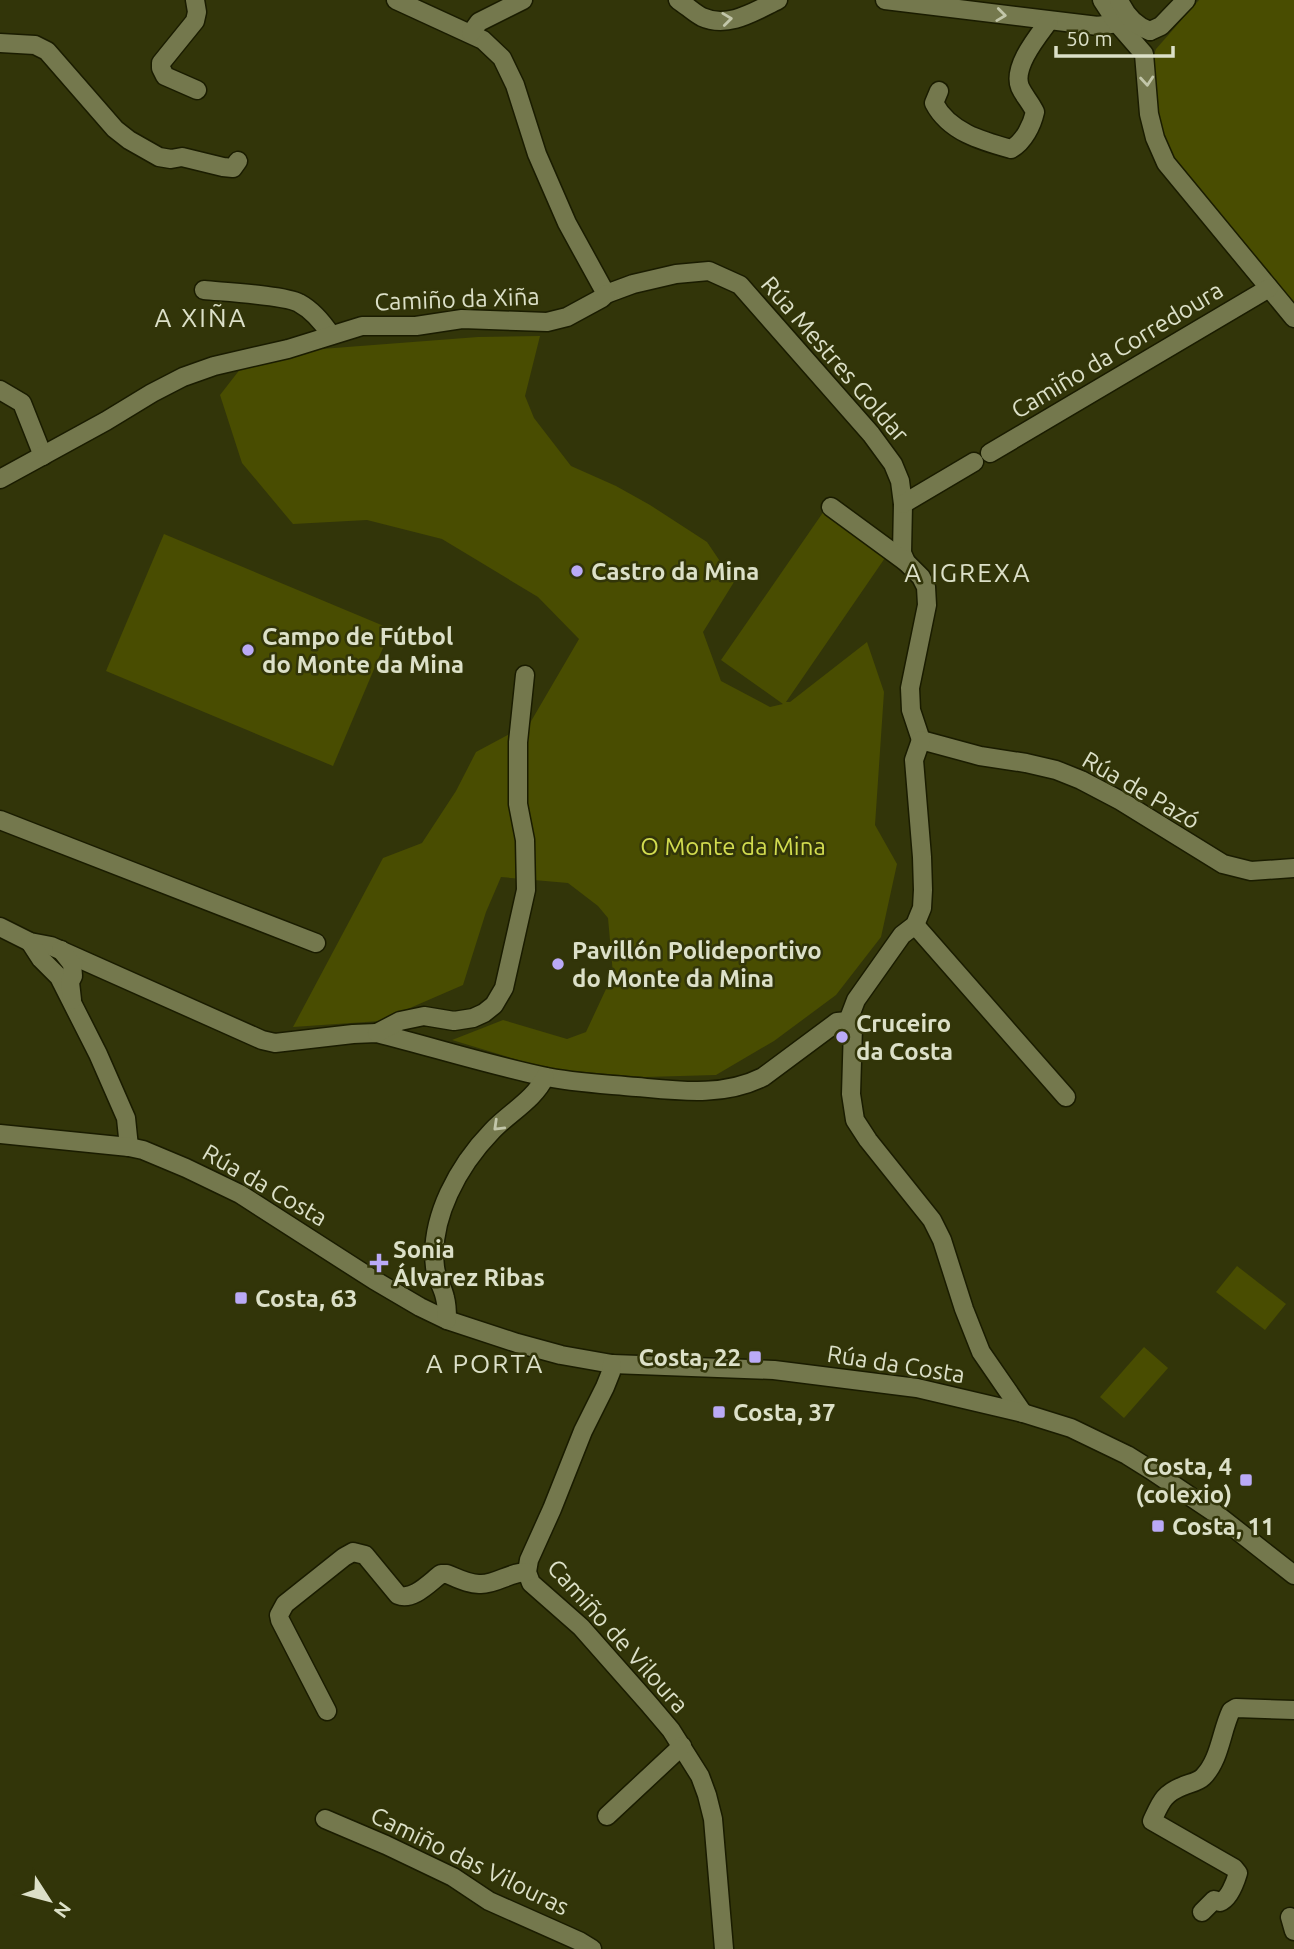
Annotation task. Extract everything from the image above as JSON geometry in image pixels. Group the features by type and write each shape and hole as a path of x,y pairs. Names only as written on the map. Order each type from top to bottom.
{"street":[{"path":"195,0 195,21 161,63 161,68 165,76 197,90"},
{"path":"396,0 484,40 508,68 537,153 566,223 607,294"},
{"path":"471,33 479,22 523,0"},
{"path":"678,0 701,17 726,22 778,0"},
{"path":"885,0 1098,26 1121,12"},
{"path":"1102,0 1150,32 1161,26 1186,0"},
{"path":"1121,12 1144,54"},
{"path":"939,91 933,103 951,124 968,135 994,144 1011,149 1018,145 1033,122 1035,111 1020,86 1018,77 1029,48 1049,21"},
{"name":"Camiño da Corredoura","path":"1150,32 1144,42 1149,114 1161,154 1294,318"},
{"path":"0,43 35,45 47,51 115,129 159,157 181,157 233,168 237,161"},
{"name":"Rúa Mestres Goldar","path":"607,294 633,284 676,274 709,271 740,285 893,464 900,481 903,504 902,553 906,562"},
{"name":"Camiño da Corredoura","path":"903,504 1269,288"},
{"path":"204,290 272,297 299,303 323,323 331,335"},
{"name":"Camiño da Xiña","path":"0,479 183,377 214,366 288,349 362,326 416,326 462,319 547,322 566,317 607,294"},
{"path":"0,390 22,403 43,456"},
{"path":"831,507 906,562 921,577 926,587 927,605 910,688 911,710 921,740 914,760 922,908 915,925 902,935 856,1000 848,1021"},
{"path":"377,1033 400,1021 424,1016 454,1021 472,1018 494,1005 504,988 526,890 525,840 518,804 518,742 524,675"},
{"name":"Rúa de Pazó","path":"921,740 980,756 1056,770 1121,801 1223,864 1251,871 1294,868"},
{"path":"0,820 316,943"},
{"path":"915,925 1066,1097"},
{"path":"0,927 30,942 61,950 262,1040 275,1043 377,1033 545,1077 693,1092 734,1088 763,1077 837,1022 848,1021"},
{"path":"30,942 41,959 66,976 70,982 72,1000 126,1118 129,1147"},
{"path":"61,950 72,964 66,976"},
{"path":"66,976 82,969 101,968"},
{"path":"848,1021 853,1027 851,1094 855,1120 932,1220 942,1240 981,1352 1023,1413"},
{"path":"447,1320 445,1296 435,1270 434,1246 437,1228 451,1191 462,1167 476,1148 540,1086 545,1077"},
{"name":"Rúa da Costa","path":"0,1133 143,1150 240,1194 420,1307 447,1320 517,1343 561,1355 612,1364 784,1371 917,1388 1023,1413 1071,1428 1128,1455 1215,1513 1294,1575"},
{"name":"Camiño de Viloura","path":"612,1364 605,1387 583,1431 529,1560 527,1572 531,1583 581,1627 649,1704 682,1746 700,1776 713,1819 724,1949"},
{"path":"327,1711 279,1615 285,1604 344,1557 353,1552 365,1555 398,1595 403,1597 410,1596 441,1574 480,1584 518,1572 527,1572"},
{"path":"1202,1912 1214,1900 1225,1900 1238,1873 1203,1848 1152,1821 1163,1798 1170,1791 1198,1780 1208,1771 1231,1711 1236,1708 1294,1710"},
{"path":"607,1816 682,1746"},
{"name":"Camiño das Vilouras","path":"325,1819 453,1877 489,1901 592,1949"}],"green space":[{"path":"1199,0 1294,0 1294,311 1172,162 1162,139 1151,63 1156,49"},
{"name":"O Monte da Mina","path":"540,336 525,396 534,418 571,466 650,505 707,542 734,582 703,632 721,681 770,707 783,704 721,660 824,511 887,555 786,702 790,702 867,642 884,692 875,825 897,864 881,937 836,995 774,1041 716,1075 645,1077 548,1069 452,1040 503,1020 567,1039 586,1032 613,974 608,918 598,906 568,883 501,877 486,912 463,985 380,1021 293,1027 383,858 422,843 456,791 476,752 530,723 579,639 538,597 442,539 367,520 293,524 242,463 220,395 241,368 321,349 478,337"},
{"name":"Campo de Fútbol do Monte da Mina","path":"164,534 391,629 333,766 106,671"},
{"path":"1237,1266 1286,1304 1265,1330 1216,1292"},
{"path":"1144,1347 1168,1368 1124,1418 1100,1397"}],"place":[{"name":"Castro da Mina","path":"577,571"},
{"name":"Campo de Fútbol do Monte da Mina","path":"248,650"},
{"name":"Pavillón Polideportivo do Monte da Mina","path":"558,964"},
{"name":"Cruceiro da Costa","path":"842,1037"},
{"name":"Sonia Álvarez Ribas","path":"379,1263"},
{"name":"Costa, 63","path":"241,1298"},
{"name":"Costa, 22","path":"755,1357"},
{"name":"Costa, 37","path":"719,1412"},
{"name":"Costa, 4 (colexio)","path":"1246,1480"},
{"name":"Costa, 11","path":"1158,1526"}],"district":[{"name":"A XIÑA","path":"201,317"},
{"name":"A IGREXA","path":"968,572"},
{"name":"A PORTA","path":"485,1363"}]}
